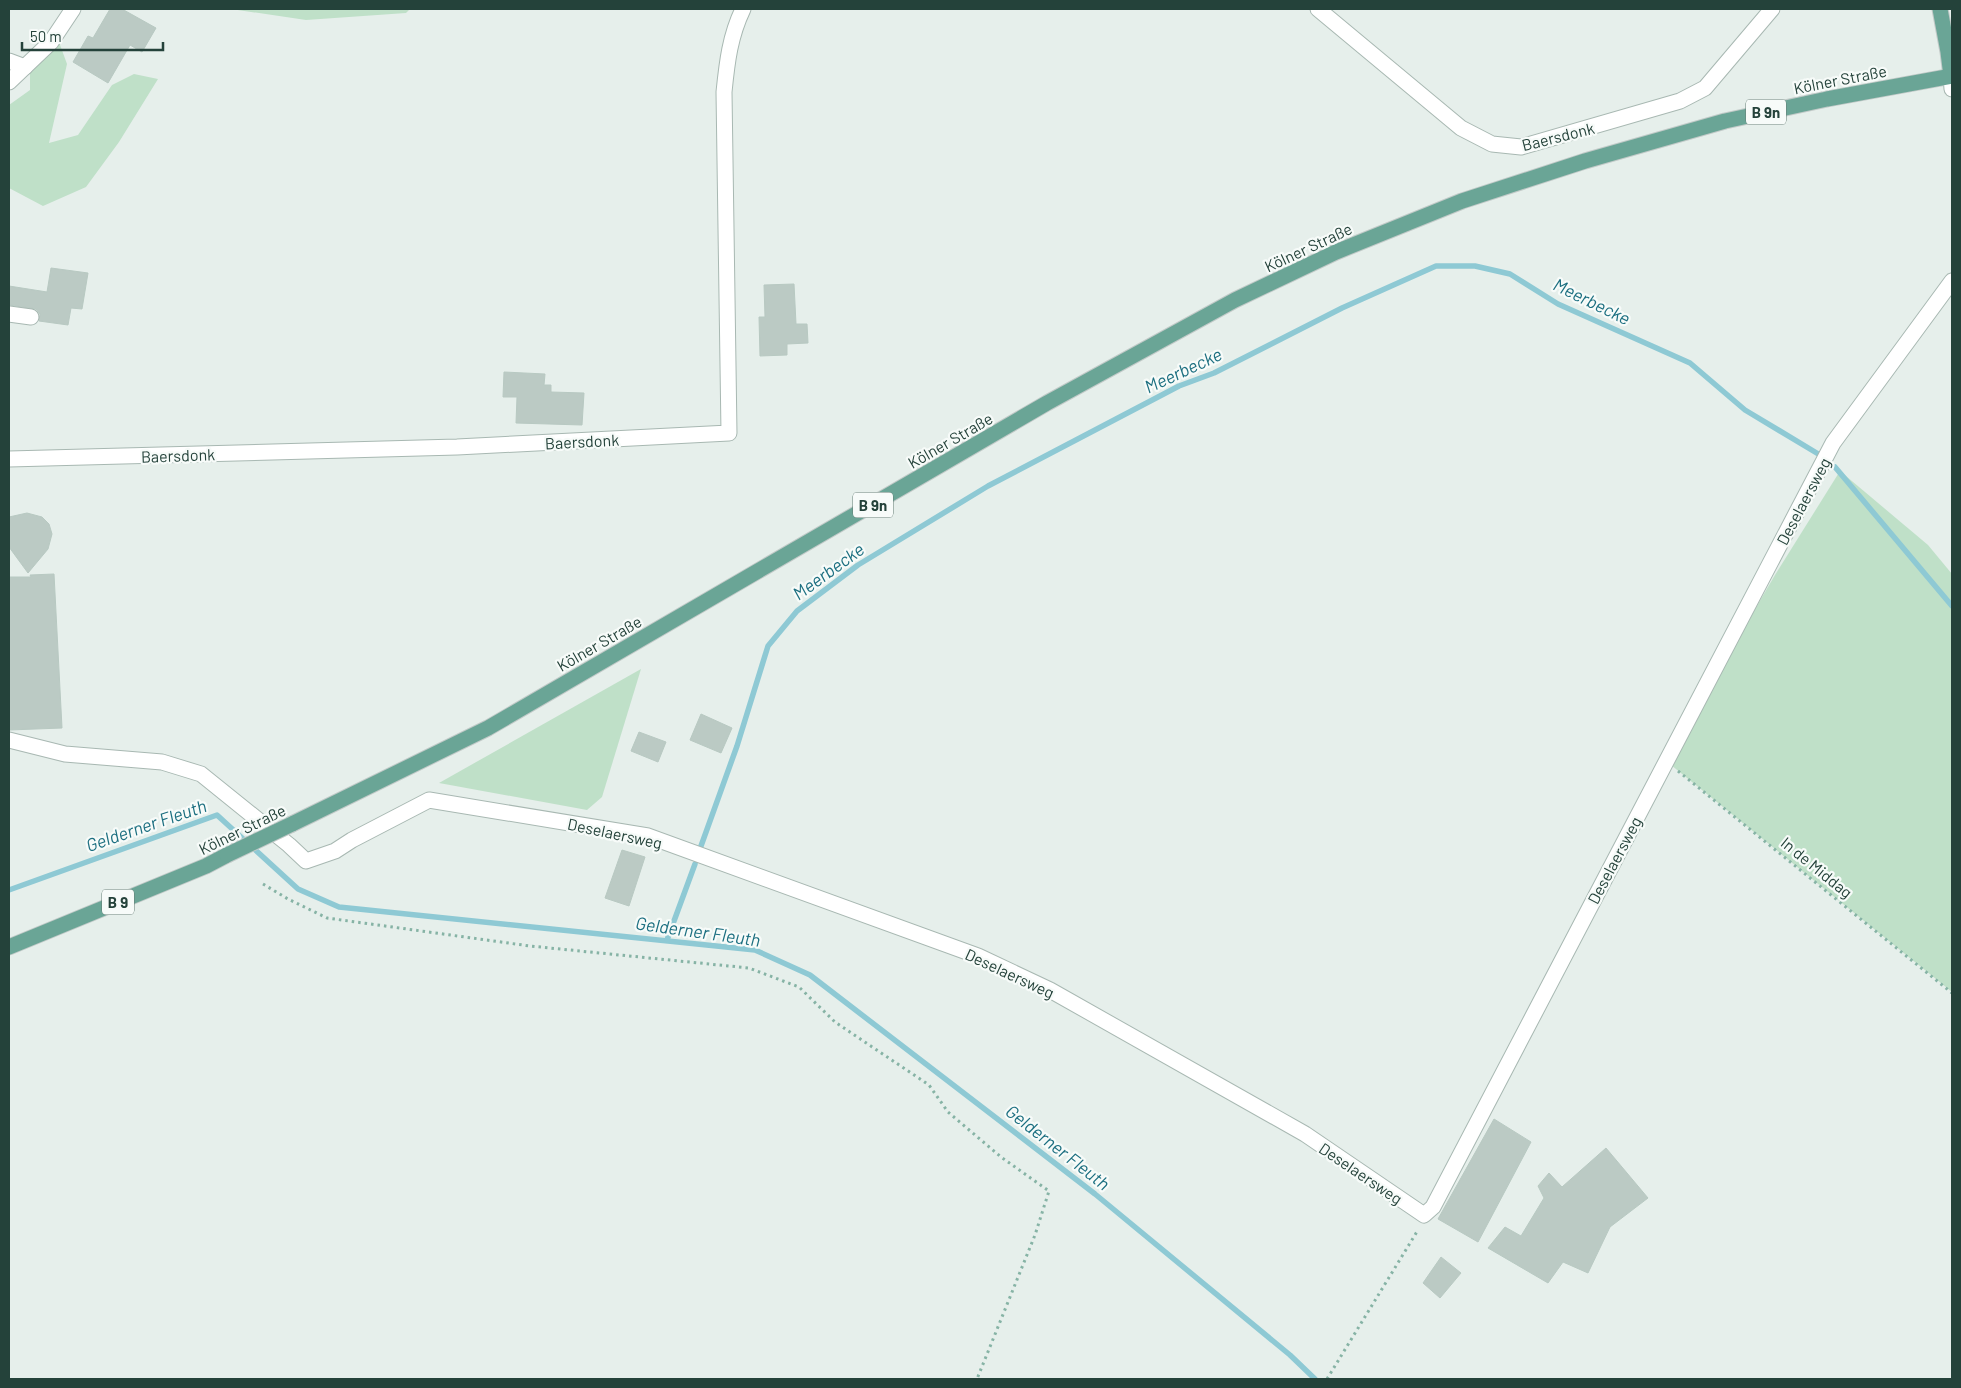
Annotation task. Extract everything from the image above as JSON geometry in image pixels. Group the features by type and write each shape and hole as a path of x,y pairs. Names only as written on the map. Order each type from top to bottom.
{"main road":[{"path":"1940,9 1952,81"},
{"name":"Kölner Straße","path":"9,947 206,866 488,728 1047,403 1234,300 1336,252 1470,198 1604,155 1725,121 1827,99 1952,81"}],"street":[{"path":"9,82 51,42 73,9"},
{"name":"Baersdonk","path":"9,459 457,447 729,433 724,92 727,57 734,27 743,9"},
{"name":"Baersdonk","path":"1318,9 1461,128 1492,144 1521,147 1680,101 1705,88 1772,9"},
{"path":"9,61 25,67"},
{"name":"Deselaersweg","path":"9,740 65,754 162,762 201,774 306,861 336,851 352,840 429,800 648,836 978,956 1050,990 1305,1134 1424,1216 1433,1207 1834,443 1952,282"},
{"path":"9,314 31,317"}],"path":[{"name":"In de Middag","path":"1666,761 1952,992"},
{"path":"263,884 288,899 327,918 530,946 749,968 799,987 835,1022 929,1085 948,1112 1001,1157 1049,1191 1035,1235 977,1379"},
{"path":"1327,1379 1418,1230 1424,1216"}],"green space":[{"path":"231,9 410,9 406,13 306,20"},
{"path":"59,42 67,64 49,143 78,135 112,85 134,74 158,79 119,142 86,187 43,206 9,188 9,105 30,90 30,70"},
{"path":"1840,471 1928,545 1952,574 1952,992 1666,761 1775,575"},
{"path":"641,669 602,797 587,810 439,783"}],"building":[{"path":"110,9 122,9 156,28 142,52 130,45 108,83 73,62 88,36 93,38"},
{"path":"51,268 88,273 82,309 71,308 68,325 39,321 40,314 36,309 9,305 9,286 47,292"},
{"path":"794,284 796,324 807,324 808,343 787,344 787,355 760,356 759,317 765,317 764,285"},
{"path":"504,372 545,374 544,385 551,385 551,392 584,393 582,425 516,423 517,397 503,397"},
{"path":"27,513 42,517 49,524 52,534 48,549 28,573 9,547 9,517"},
{"path":"54,574 62,728 9,730 9,577"},
{"path":"701,714 732,728 721,753 690,740"},
{"path":"639,732 666,742 658,762 631,751"},
{"path":"622,850 645,857 629,906 605,898"},
{"path":"1494,1119 1531,1142 1478,1242 1438,1219"},
{"path":"1606,1148 1648,1198 1610,1227 1588,1273 1563,1262 1548,1283 1488,1248 1505,1227 1521,1236 1544,1198 1538,1186 1549,1173 1562,1187"},
{"path":"1441,1257 1461,1273 1440,1298 1423,1283"}],"waterway":[{"name":"Meerbecke","path":"701,846 737,746 768,646 797,611 858,565 988,486 1179,386 1214,373 1342,308 1436,266 1475,266 1510,274 1558,304 1690,363 1745,410 1820,455"},
{"name":"Meerbecke","path":"1835,467 1952,606"},
{"name":"Gelderner Fleuth","path":"9,890 217,815 298,889 339,907 755,950 810,975 1095,1194 1290,1355 1315,1379"},
{"name":"Meerbecke","path":"667,940 695,864"}]}
